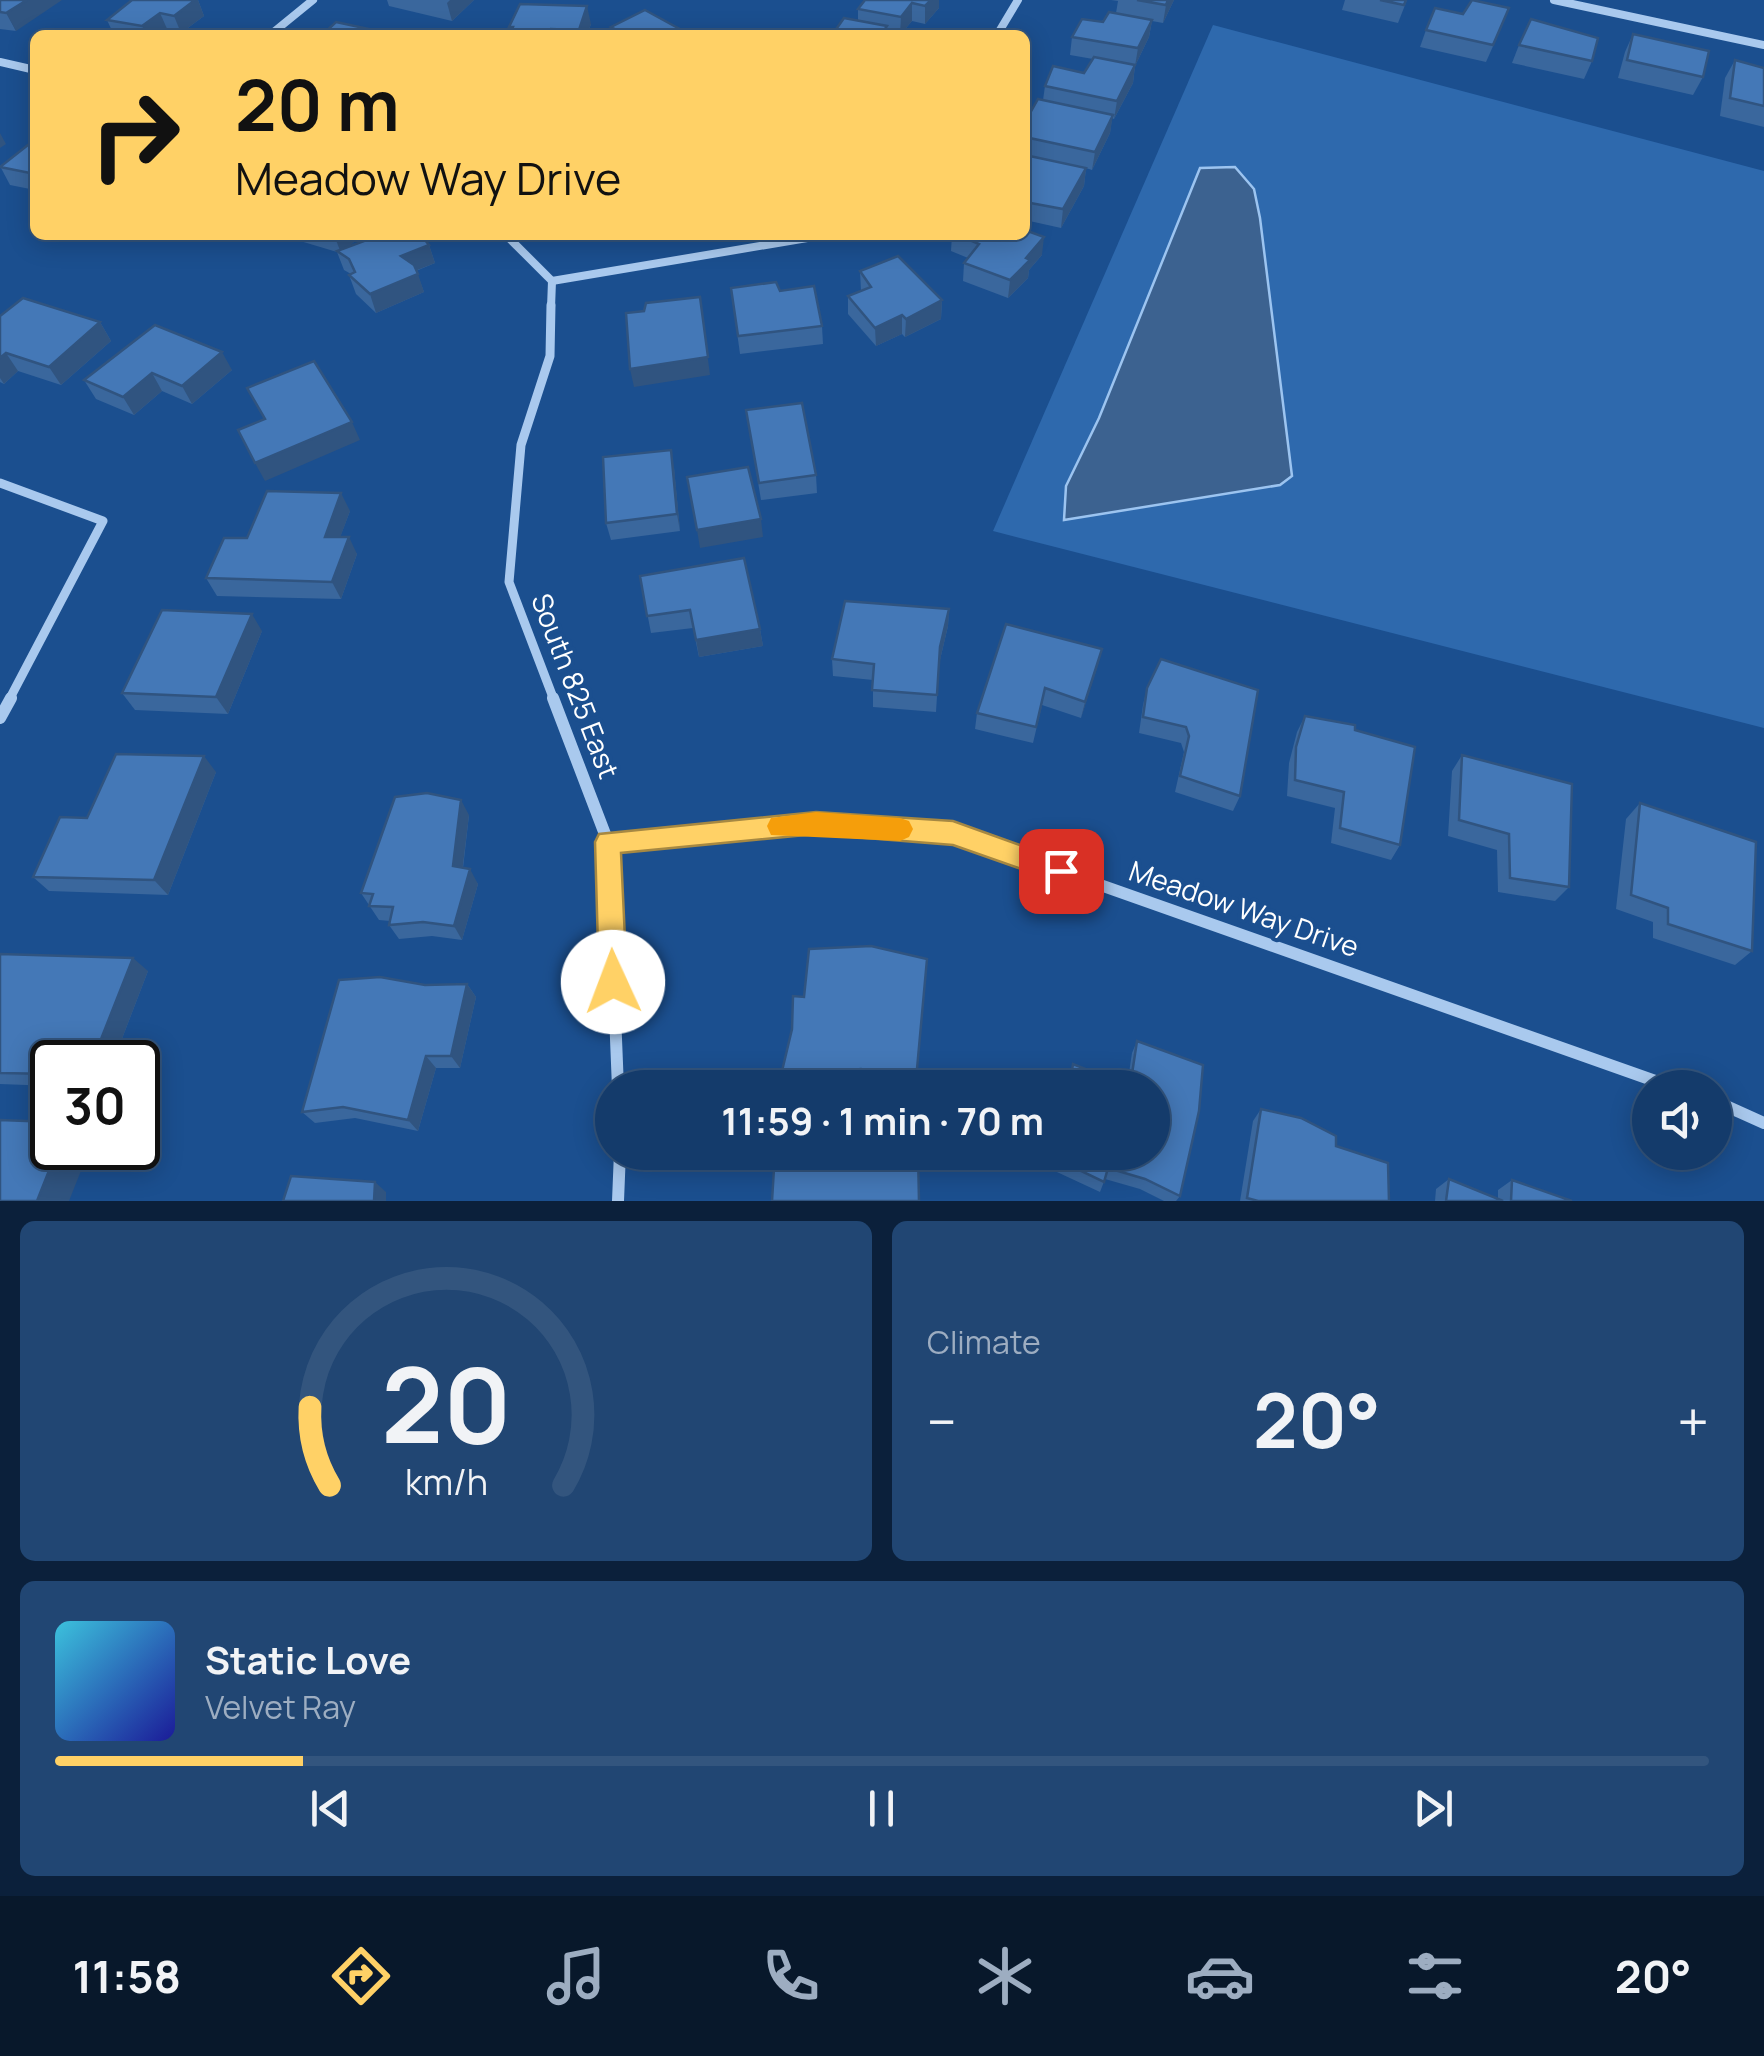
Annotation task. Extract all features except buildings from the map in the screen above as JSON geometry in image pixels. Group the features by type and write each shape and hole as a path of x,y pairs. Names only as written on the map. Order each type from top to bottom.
{"street":[{"path":"276,30 312,0"},
{"path":"1000,30 1018,0"},
{"path":"1554,0 1764,45"},
{"path":"0,62 30,69"},
{"path":"511,240 552,281 796,240"},
{"name":"South 825 East","path":"552,281 550,356 522,445 509,582 608,842 617,1070"},
{"path":"0,483 102,520 0,718"},
{"name":"Meadow Way Drive","path":"608,842 816,823 953,833 1632,1073"},
{"path":"1732,1110 1764,1124"},
{"path":"618,1201 619,1170"}],"shaded area":[{"path":"1213,25 1764,171 1764,728 993,531"},
{"path":"1235,167 1254,189 1260,218 1292,476 1280,485 1064,520 1066,486 1099,418 1200,168"}],"slow traffic":[{"path":"780,826 816,823 900,829"}],"route":[{"path":"613,982 608,842 816,823 953,833 1061,871"}]}
